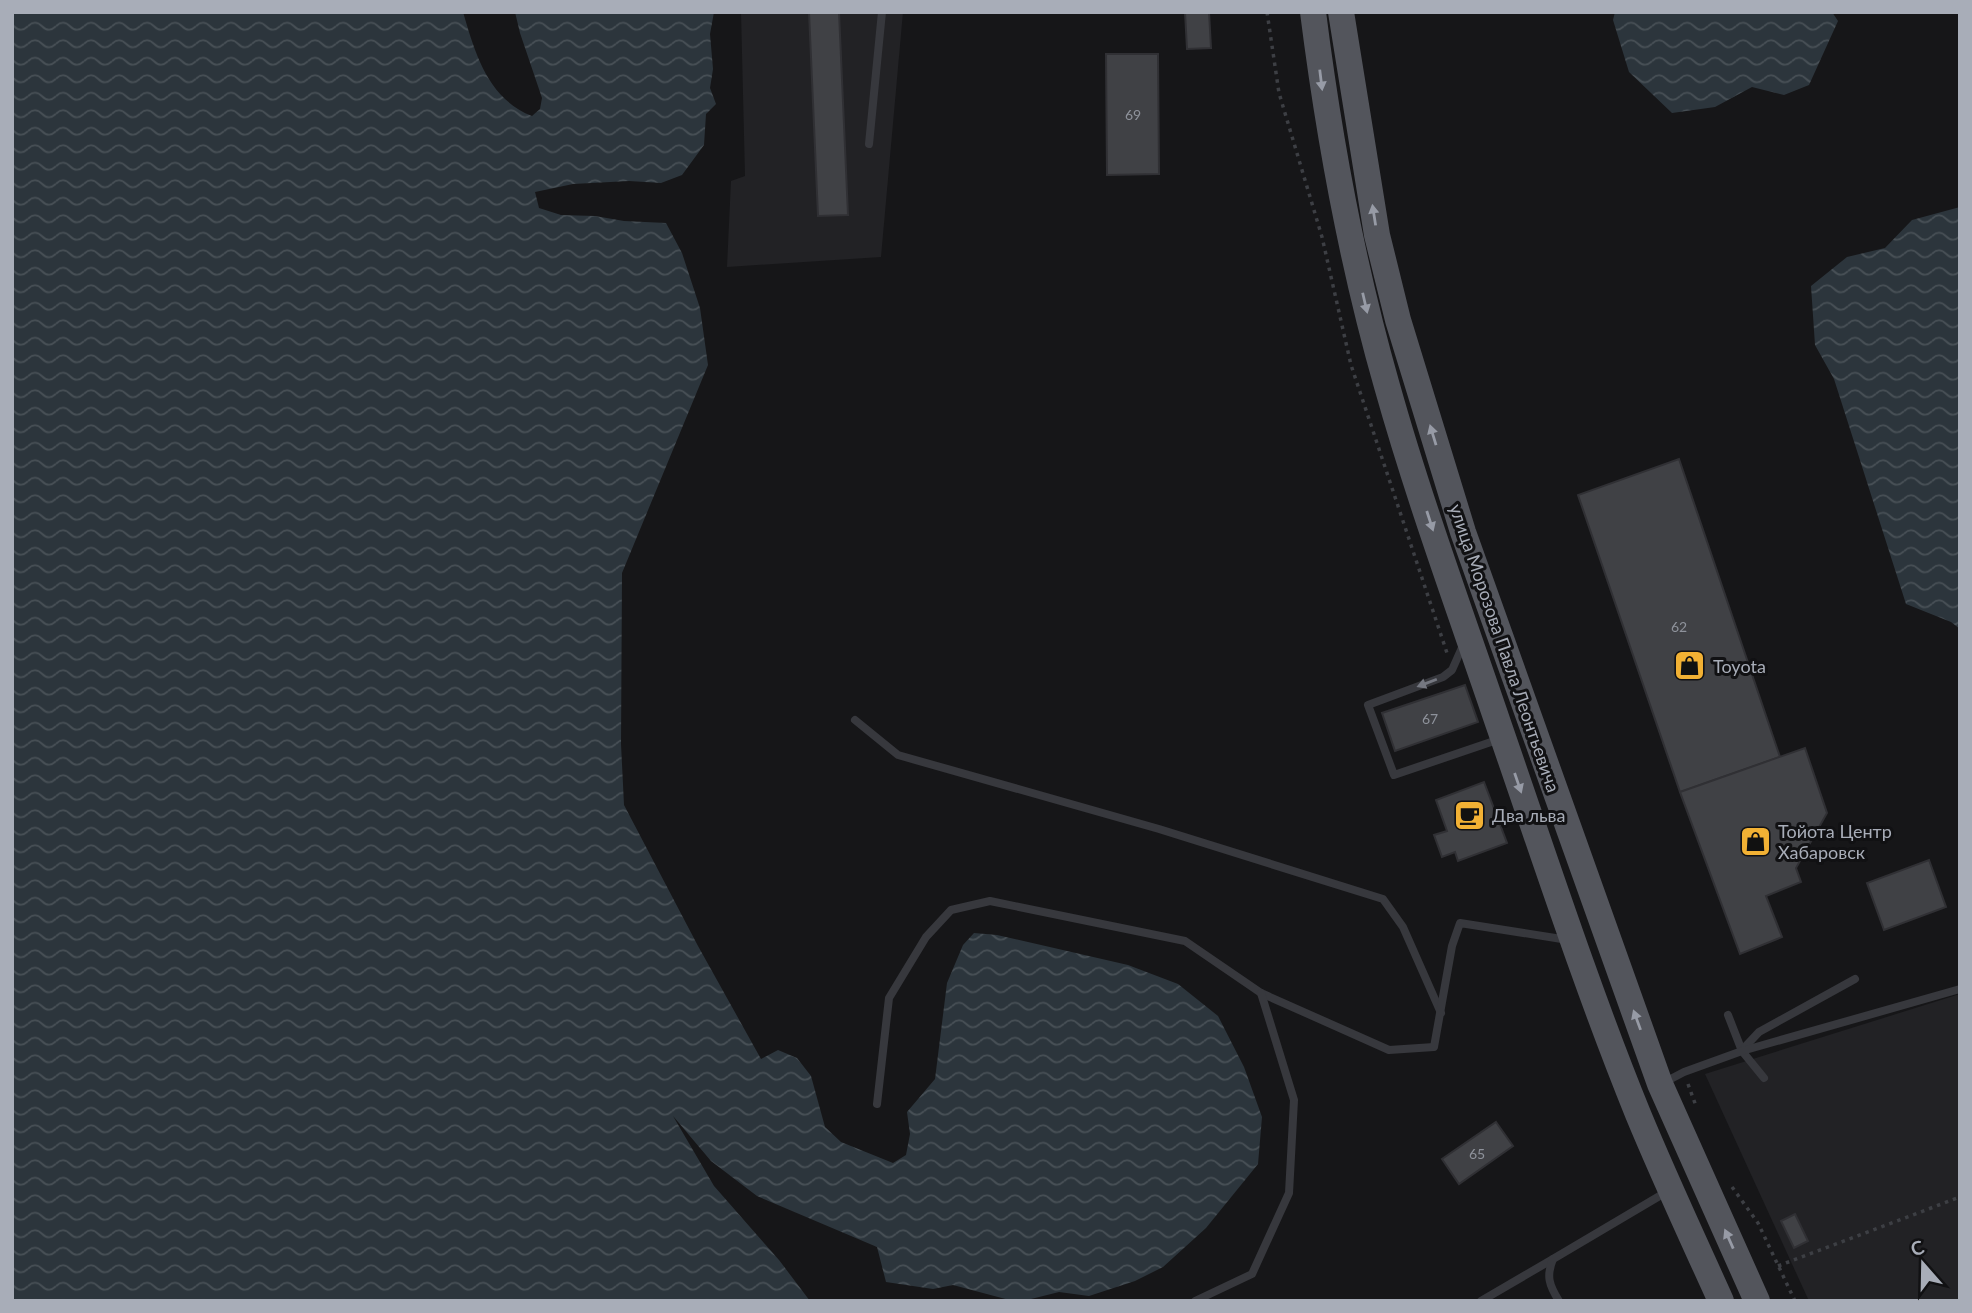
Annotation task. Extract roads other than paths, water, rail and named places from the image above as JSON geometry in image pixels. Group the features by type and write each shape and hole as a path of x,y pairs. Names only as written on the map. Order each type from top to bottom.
{"main road":[{"name":"улица Морозова Павла Леонтьевича","path":"1312,12 1333,154 1371,330 1404,444 1574,941 1638,1113 1721,1301"},
{"name":"улица Морозова Павла Леонтьевича","path":"1341,12 1377,236 1398,320 1463,532 1660,1084 1757,1301"}],"lane":[{"path":"869,144 882,12"},
{"path":"1468,634 1452,670 1443,677 1368,705 1394,775 1494,741 1508,751"},
{"path":"855,720 898,755 1159,829 1383,899 1403,927 1441,1013"},
{"path":"877,1104 889,998 926,937 951,910 990,901 1185,941 1261,993 1389,1050 1434,1048 1452,946 1460,923 1574,941"},
{"path":"1742,1051 1759,1032 1855,979"},
{"path":"1660,1084 1684,1072 1742,1051 1960,989"},
{"path":"1195,1301 1252,1275 1289,1193 1294,1100 1261,993"},
{"path":"1728,1015 1742,1051 1764,1078"},
{"path":"1482,1301 1671,1188"},
{"path":"1553,1259 1548,1273 1550,1286 1559,1301"}],"water":[{"path":"12,12 463,12 479,58 494,86 504,98 532,116 540,109 542,98 515,12 714,12 710,34 713,69 710,88 716,104 706,114 704,145 682,175 661,183 629,181 573,184 535,192 539,208 561,215 666,223 682,253 700,308 708,365 622,573 621,744 624,805 761,1059 778,1050 797,1058 811,1076 825,1127 841,1142 893,1163 906,1155 910,1134 907,1112 935,1079 947,983 963,945 974,933 997,935 1128,965 1178,984 1218,1016 1244,1067 1262,1117 1258,1164 1206,1228 1163,1267 1135,1281 1089,1296 1059,1292 1013,1301 953,1285 933,1289 886,1282 877,1247 757,1196 711,1161 673,1116 714,1186 779,1260 810,1301 12,1301"},
{"path":"1615,12 1832,12 1838,21 1809,85 1784,95 1752,87 1715,107 1672,113 1629,72 1613,20"},
{"path":"1960,207 1960,629 1951,622 1906,604 1834,379 1815,345 1811,286 1847,257 1885,248 1912,220"}],"place":[{"name":"Toyota","path":"1690,666"},
{"name":"Два льва","path":"1469,815"},
{"name":"Тойота Центр Хабаровск","path":"1755,841"}]}
